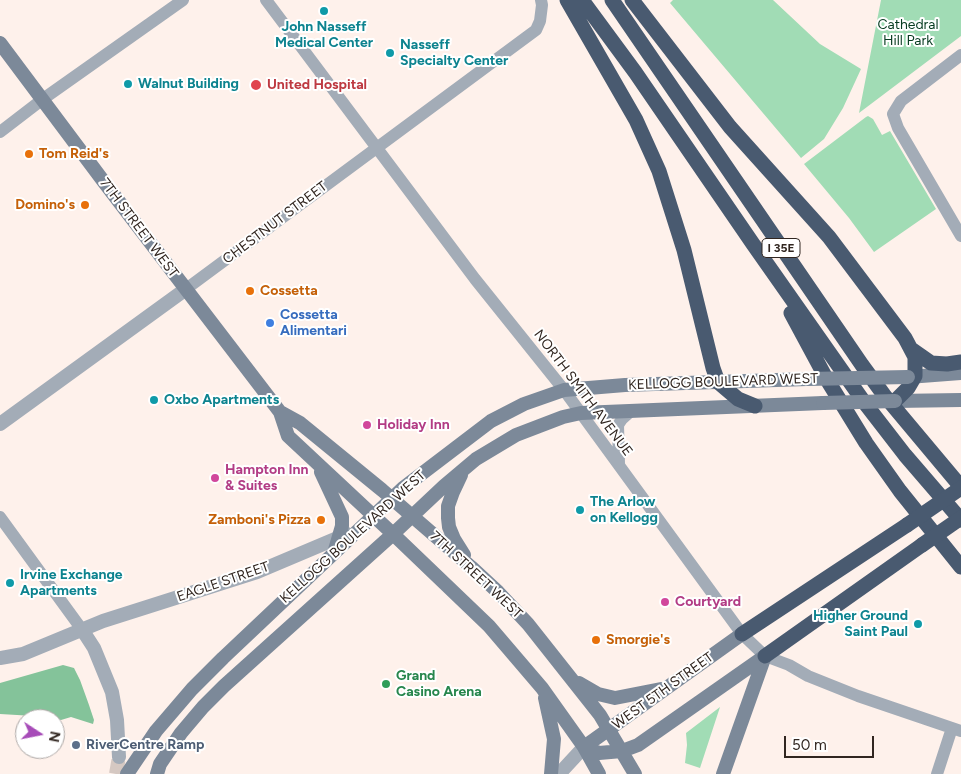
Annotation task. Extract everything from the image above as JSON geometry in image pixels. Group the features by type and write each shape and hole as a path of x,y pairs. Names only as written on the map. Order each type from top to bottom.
{"highway":[{"path":"567,0 636,120 659,172 684,250 712,368 718,382 738,399 755,406"},
{"name":"I 35E","path":"582,0 636,72 752,244 864,402 905,456 961,519"},
{"name":"I 35E","path":"612,0 862,365 884,395 961,488"},
{"path":"632,0 730,127 829,237 905,338 915,357 911,379 895,401"},
{"path":"752,244 848,414 900,491 961,567"},
{"path":"911,349 931,363 947,364 961,362"},
{"path":"742,634 961,488"},
{"path":"765,656 961,519"}],"main road":[{"name":"7TH STREET WEST","path":"0,43 280,412 288,436 489,626 542,688 584,747 599,774"},
{"name":"KELLOGG BOULEVARD WEST","path":"127,774 156,731 192,689 391,498 491,421 524,404 564,390 602,386 807,379 911,379 961,373"},
{"name":"KELLOGG BOULEVARD WEST","path":"157,774 160,764 181,733 203,707 422,506 476,459 516,435 564,416 581,413 822,403 961,400"},
{"name":"7TH STREET WEST","path":"280,412 300,424 391,498 471,567 528,624 600,715 634,774"},
{"path":"318,465 342,517 340,537 334,552"},
{"path":"464,470 448,506 448,518 449,527 454,539 471,567"},
{"name":"WEST 5TH STREET","path":"584,747 742,634"},
{"path":"723,774 765,656"},
{"name":"WEST 5TH STREET","path":"622,752 638,745 765,656"},
{"path":"571,678 598,694 615,698 664,689"},
{"path":"542,688 554,739 550,774"},
{"path":"584,747 599,753 622,752"}],"street":[{"path":"0,132 43,99 183,0"},
{"name":"NORTH SMITH AVENUE","path":"266,0 378,146 475,279 564,390 742,634 765,656"},
{"name":"CHESTNUT STREET","path":"0,424 536,30 542,14 540,0"},
{"path":"961,55 901,101 893,114 898,128 961,236"},
{"path":"619,464 618,425 632,410"},
{"path":"0,517 94,648 112,692 117,720 119,757"},
{"name":"EAGLE STREET","path":"0,658 23,654 103,622 257,572 361,527"},
{"path":"765,656 849,692 956,730 937,774"},
{"path":"559,774 584,747"}],"green space":[{"path":"673,0 773,0 820,44 861,69 843,108 824,139 801,158 670,3"},
{"name":"Cathedral Hill Park","path":"881,0 961,0 961,36 859,113"},
{"path":"868,116 873,119 882,135 890,131 936,209 874,252 849,218 804,164"},
{"path":"63,665 74,668 89,705 94,720 93,724 71,717 65,719 65,709 15,709 15,715 0,714 0,683"},
{"path":"720,707 700,768 685,763 686,733"}],"tunnel":[{"path":"116,774 119,757"}],"place":[{"name":"John Nasseff Medical Center","path":"324,11"},
{"name":"Nasseff Specialty Center","path":"390,53"},
{"name":"Walnut Building","path":"128,84"},
{"name":"United Hospital","path":"256,85"},
{"name":"Tom Reid's","path":"29,154"},
{"name":"Domino's","path":"85,205"},
{"name":"Cossetta","path":"250,291"},
{"name":"Cossetta Alimentari","path":"270,323"},
{"name":"Oxbo Apartments","path":"154,400"},
{"name":"Holiday Inn","path":"367,425"},
{"name":"Hampton Inn & Suites","path":"215,478"},
{"name":"The Arlow on Kellogg","path":"580,510"},
{"name":"Zamboni's Pizza","path":"321,520"},
{"name":"Irvine Exchange Apartments","path":"10,583"},
{"name":"Courtyard","path":"665,602"},
{"name":"Higher Ground Saint Paul","path":"918,624"},
{"name":"Smorgie's","path":"596,640"},
{"name":"Grand Casino Arena","path":"386,684"},
{"name":"RiverCentre Ramp","path":"76,745"}]}
